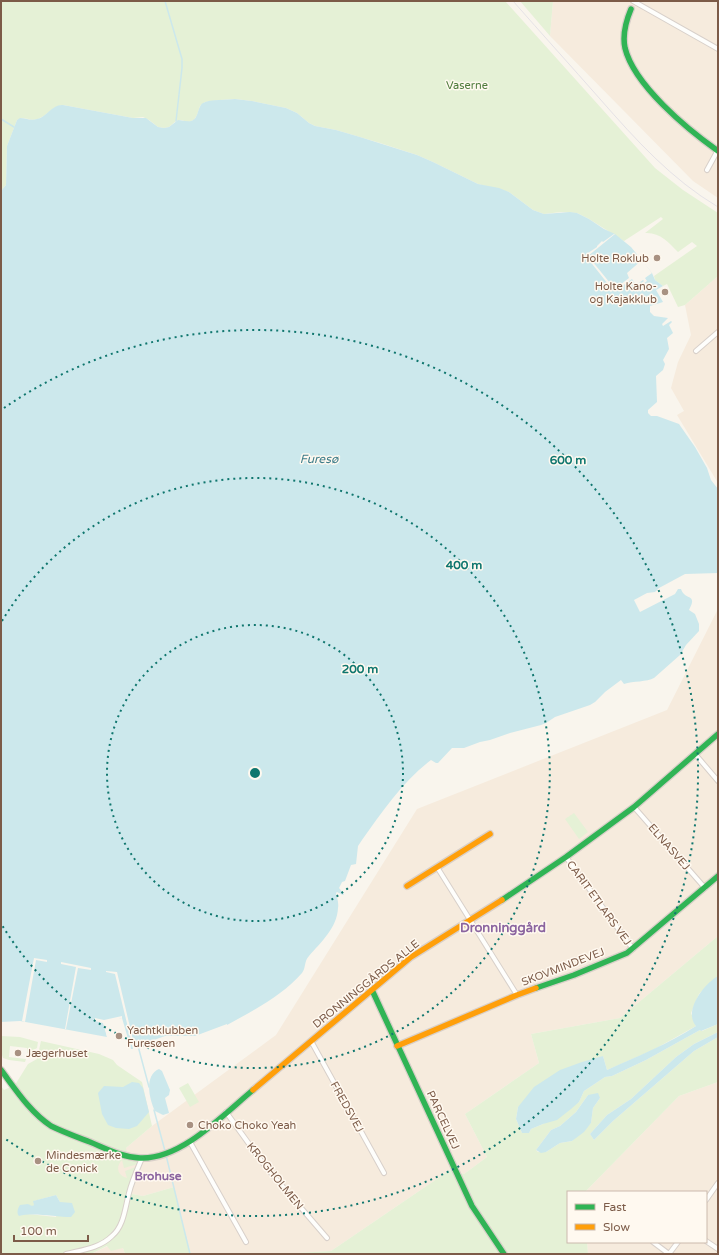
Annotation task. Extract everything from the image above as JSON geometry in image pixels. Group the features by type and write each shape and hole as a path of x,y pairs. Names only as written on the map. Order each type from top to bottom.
{"street":[{"path":"635,2 718,49"},
{"path":"631,9 626,20 624,31 624,42 627,54 635,70 653,93 684,126 718,150 707,170"},
{"path":"696,351 718,332"},
{"name":"DRONNINGGÅRDS ALLE","path":"1,1070 30,1108 49,1125 129,1157 152,1158 169,1153 190,1142 411,957 521,888 634,807 718,734"},
{"path":"695,754 718,781"},
{"name":"ELNASVEJ","path":"634,807 705,888"},
{"path":"407,886 490,834"},
{"name":"CARIT ETLARS VEJ","path":"566,856 633,949"},
{"path":"437,867 517,995"},
{"name":"SKOVMINDEVEJ","path":"397,1046 517,995 574,975 627,953 718,876"},
{"name":"PARCELVEJ","path":"372,990 472,1206 504,1254"},
{"name":"FREDSVEJ","path":"311,1041 384,1173"},
{"name":"KROGHOLMEN","path":"226,1112 265,1166 327,1238"},
{"path":"190,1142 246,1242"},
{"path":"66,1254 94,1247 113,1236 122,1220 129,1193 142,1158"},
{"path":"707,1199 718,1183"},
{"path":"707,1241 718,1249"},
{"path":"654,1243 669,1254 677,1243"}],"shaded area":[{"path":"553,1 718,1 718,198 693,181 550,36"},
{"path":"718,276 718,483 677,415 684,411 671,388 678,362 691,335 685,305"},
{"path":"718,609 718,936 620,1018 531,1034 539,1063 465,1114 487,1157 464,1174 450,1170 331,1251 282,1254 191,1254 174,1187 143,1196 127,1193 116,1168 126,1148 152,1126 276,1035 417,809 667,710"},
{"path":"718,1082 718,1254 588,1254 587,1243 707,1243 707,1191 586,1191 679,1096"},
{"path":"108,1246 123,1248 125,1254 91,1254"}],"green space":[{"name":"Vaserne","path":"1,1 505,1 655,168 683,190 718,213 718,276 685,305 678,307 667,284 663,286 655,280 654,276 697,246 692,242 678,252 667,241 659,236 645,233 663,219 661,217 624,241 577,213 561,212 544,214 533,210 509,192 478,184 417,155 336,130 315,126 297,113 286,108 252,101 235,99 205,102 200,106 194,120 188,122 181,120 176,121 169,127 164,128 158,127 143,117 133,118 63,105 55,107 35,120 25,118 17,120 7,146 6,185 1,191"},
{"path":"520,1 553,1 550,36"},
{"path":"574,813 588,832 579,839 565,819"},
{"path":"718,936 718,976 699,994 691,1013 696,1026 653,1050 607,1070 603,1056 518,1107 516,1119 522,1133 529,1133 531,1129 543,1124 579,1102 584,1091 605,1077 612,1076 646,1060 700,1030 702,1031 718,1024 718,1032 694,1044 676,1057 631,1099 607,1115 590,1134 594,1140 613,1121 694,1051 718,1037 718,1082 679,1096 586,1191 567,1191 567,1243 587,1243 588,1254 282,1254 331,1251 450,1170 464,1174 487,1157 465,1114 539,1063 531,1034 620,1018","holes":["588,1095 600,1098 593,1108 591,1123 572,1141 560,1143 546,1152 538,1152 536,1150 551,1130 560,1126 576,1112"]},
{"path":"1,1036 20,1037 38,1042 37,1048 27,1053 27,1048 10,1046 9,1057 26,1059 25,1062 3,1058 1,1052"},
{"path":"41,1041 99,1054 113,1060 117,1065 142,1082 152,1126 126,1148 128,1159 138,1159 138,1164 124,1168 122,1160 118,1171 121,1175 127,1178 125,1171 136,1167 127,1193 143,1196 174,1187 191,1254 125,1254 123,1248 111,1251 107,1246 91,1254 1,1254 1,1086 4,1090 15,1085 28,1064 37,1059","holes":["56,1195 60,1202 56,1217 28,1214 34,1205 34,1201"]},
{"path":"188,1083 199,1102 190,1107 179,1088"}],"water":[{"name":"Furesø","path":"235,99 286,108 297,113 315,126 336,130 417,155 478,184 499,188 509,192 533,210 544,214 570,212 577,213 615,234 631,247 652,273 655,280 663,286 656,290 663,302 650,306 650,312 654,316 668,318 662,324 663,326 671,321 672,322 669,325 673,333 667,338 669,349 663,360 665,364 663,370 656,376 657,402 648,410 648,413 651,416 657,416 679,424 695,447 707,468 711,480 718,489 718,573 685,574 659,588 655,592 647,593 634,600 640,612 675,594 678,589 681,589 685,595 691,599 692,601 689,610 695,614 699,624 699,631 686,645 680,655 654,678 624,684 621,680 590,705 555,717 546,723 464,748 452,748 438,763 431,760 411,777 385,808 358,846 356,864 351,865 345,881 342,882 339,888 344,894 336,893 338,902 337,915 332,928 307,958 302,973 286,989 277,996 227,1025 195,1036 165,1036 137,1046 135,1039 131,1040 133,1049 131,1049 122,1018 104,1023 107,1037 20,1021 1,1022 1,191 6,185 7,146 17,120 20,118 35,120 44,116 56,106 63,105 133,118 146,118 158,127 164,128 169,127 178,120 194,120 203,103 214,100"},
{"path":"718,976 718,1024 701,1031 700,1030 646,1060 612,1076 605,1077 584,1091 579,1102 557,1120 531,1129 529,1133 522,1133 516,1119 518,1107 534,1087 560,1070 603,1056 607,1070 653,1050 696,1026 692,1013 697,998 701,991"},
{"path":"718,1032 718,1037 694,1051 613,1121 594,1140 590,1134 607,1115 631,1099 676,1057 694,1044"},
{"path":"159,1069 162,1071 170,1090 169,1095 165,1098 169,1113 163,1115 155,1111 149,1088 151,1076"},
{"path":"132,1082 139,1083 143,1088 149,1112 137,1126 129,1129 116,1128 108,1125 102,1114 98,1093 104,1086 123,1087"},
{"path":"598,1093 600,1098 593,1108 591,1123 584,1132 572,1141 560,1143 546,1152 541,1153 536,1150 551,1130 560,1126 576,1112 588,1095"},
{"path":"56,1195 60,1202 72,1203 75,1212 71,1217 18,1215 20,1205 28,1204 32,1206 34,1205 33,1201"}],"pier":[{"path":"614,234 588,256 610,283 608,284 585,255 597,247 602,241 603,242"},
{"path":"642,260 652,273 645,278 647,281 639,287 638,286 644,281 643,280 636,285 632,279 618,289 617,287 629,278 627,273"},
{"path":"34,958 47,960 47,962 36,960 25,1022 22,1021"},
{"path":"61,962 91,968 91,970 78,968 66,1029 76,967 61,964"},
{"path":"106,971 117,972 133,1040 131,1040 115,974"},
{"path":"122,1016 122,1018 119,1019 120,1021 106,1024 109,1037 107,1037 103,1023 95,1021 95,1018 104,1020"}],"waterway":[{"path":"165,1 182,59 176,121"},
{"path":"1,119 14,127"},
{"path":"138,1046 149,1087"},
{"path":"154,1110 165,1151"},
{"path":"166,1155 190,1254"}],"tram line":[{"path":"513,1 641,144 685,184 718,207"}],"traffic: fast":[{"path":"631,9 625,28 624,43 630,62 639,77 663,105 692,131 718,151"},
{"path":"502,900 566,857 634,807 718,734"},
{"path":"536,988 574,975 627,953 718,876"},
{"path":"372,990 472,1206 504,1254"},
{"path":"1,1070 36,1114 51,1126 115,1152 140,1158 155,1157 171,1152 186,1144 215,1123 253,1090"}],"traffic: slow":[{"path":"407,886 490,834"},
{"path":"253,1090 411,957 502,900"},
{"path":"397,1046 536,988"}],"place":[{"name":"Holte Roklub","path":"657,258"},
{"name":"Holte Kano- og Kajakklub","path":"665,292"},
{"name":"Yachtklubben Furesøen","path":"119,1036"},
{"name":"Jægerhuset","path":"18,1053"},
{"name":"Choko Choko Yeah","path":"190,1125"},
{"name":"Mindesmærke de Conick","path":"38,1161"}],"district":[{"name":"Dronninggård","path":"503,928"},
{"name":"Brohuse","path":"158,1176"}]}
